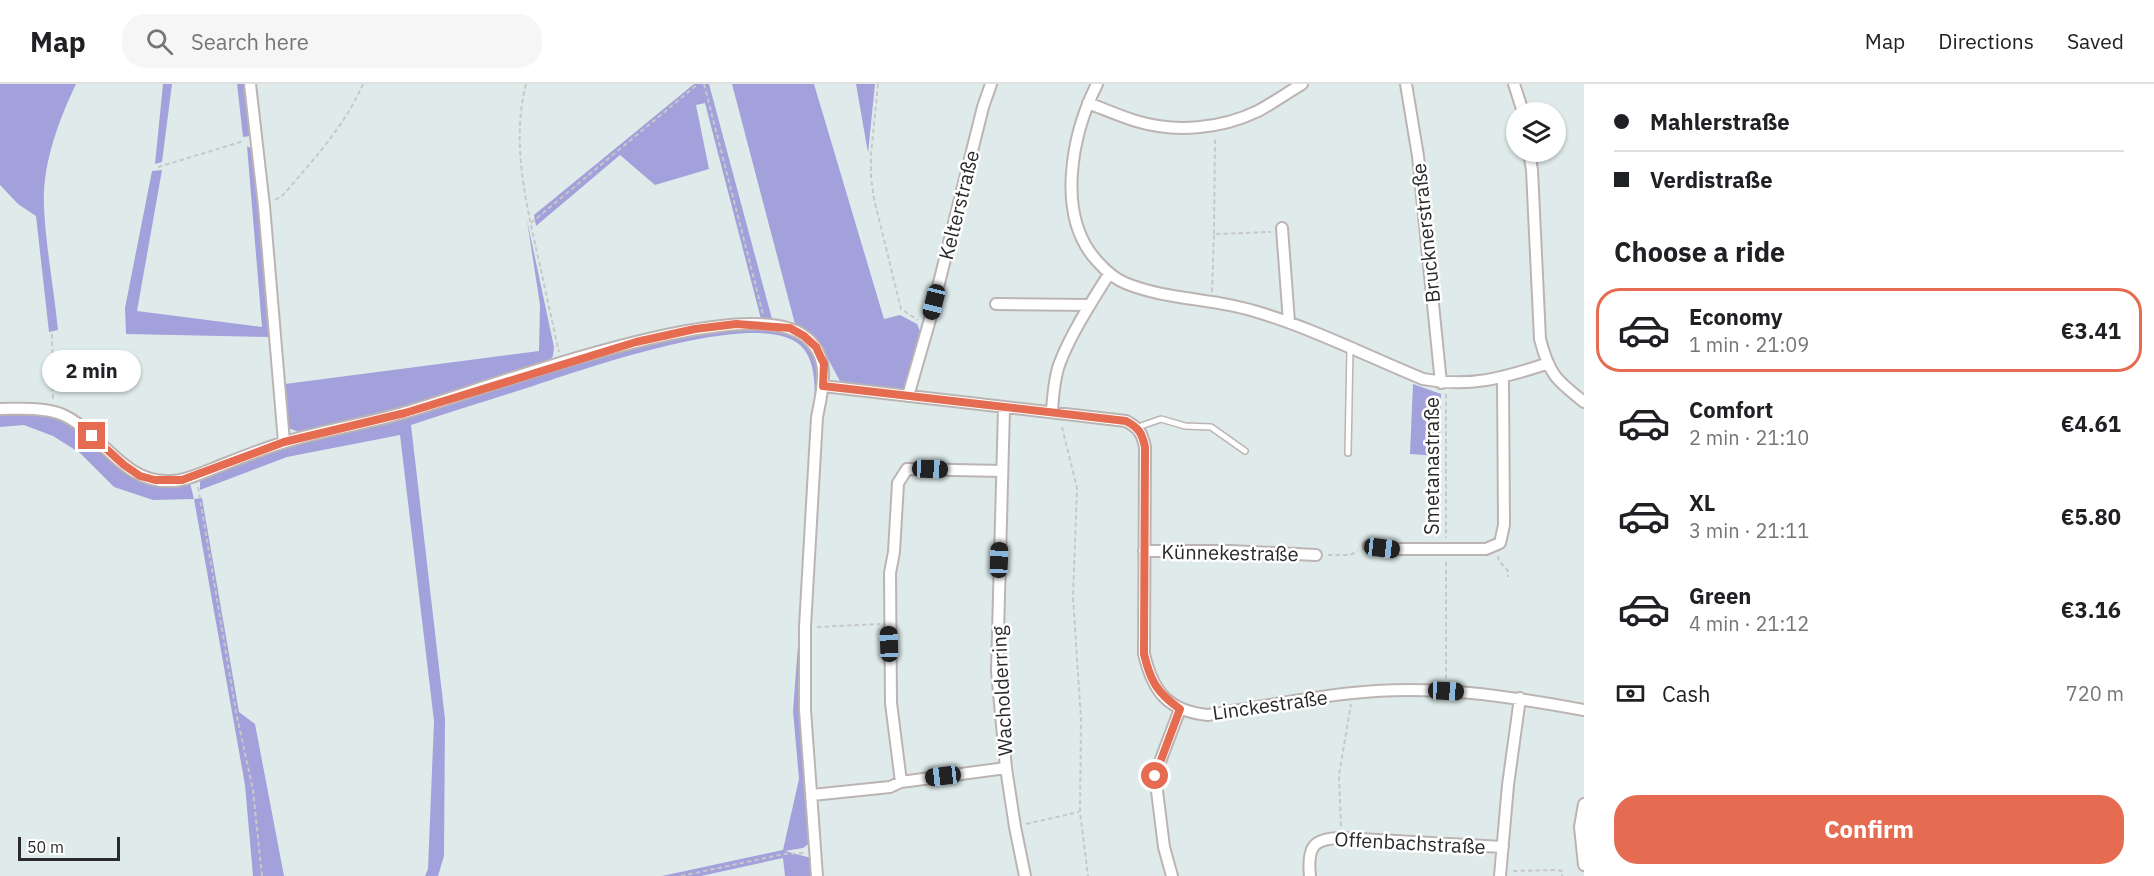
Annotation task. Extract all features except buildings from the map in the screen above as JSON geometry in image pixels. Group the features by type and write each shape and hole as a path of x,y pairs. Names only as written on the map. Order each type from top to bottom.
{"street":[{"path":"250,84 264,206 284,442"},
{"name":"Kelterstraße","path":"908,396 929,323 983,107 991,84"},
{"path":"1097,84 1077,134 1072,167 1072,198 1078,231 1091,255 1109,274 1122,282 1146,291 1251,310 1289,322 1423,379 1466,384 1503,378 1546,364"},
{"path":"1088,103 1136,121 1161,127 1186,128 1215,125 1258,111 1302,84"},
{"name":"Brucknerstraße","path":"1406,84 1418,156 1443,383"},
{"path":"1514,84 1519,102"},
{"path":"1531,162 1540,339 1546,364 1554,375 1584,402"},
{"path":"1282,228 1289,322"},
{"path":"1055,412 1055,382 1059,364 1089,305 1109,274"},
{"path":"996,304 1089,305"},
{"path":"0,409 50,410 75,422 140,476 170,482 196,475 284,442 405,413 636,342 695,329 736,324 790,328 804,336 816,347 824,364 823,386 817,417 805,627 805,710 817,876"},
{"path":"1369,546 1395,549 1486,549 1500,543 1504,525 1503,378"},
{"path":"823,386 1126,421 1138,427 1145,447 1144,654 1148,674 1156,687 1167,700 1180,709 1155,776 1164,847 1172,876"},
{"name":"Wacholderring","path":"812,795 890,788 901,782 1006,768 997,671 1004,408"},
{"path":"901,782 891,703 889,624 890,573 894,552 898,483 907,469 1002,471"},
{"name":"Künnekestraße","path":"1144,552 1316,555"},
{"name":"Linckestraße","path":"1180,709 1208,715 1353,693 1402,690 1446,691 1520,698 1584,710"},
{"path":"1501,874 1508,785 1520,698"},
{"path":"1006,768 1015,827 1026,876"},
{"path":"1584,804 1580,827 1584,865"},
{"name":"Offenbachstraße","path":"1310,876 1308,861 1315,844 1322,839 1342,838 1503,847"}],"lane":[{"path":"1348,453 1350,348"},
{"path":"1138,427 1161,419 1185,426 1210,427 1245,451"}],"path":[{"path":"264,206 283,195 336,133 353,108 363,84"},
{"path":"526,84 519,132 520,165 562,363"},
{"path":"531,223 698,84"},
{"path":"704,84 766,326"},
{"path":"878,84 871,155 874,199 901,309 909,316 929,323"},
{"path":"1212,302 1215,125"},
{"path":"158,167 256,138"},
{"path":"1214,234 1268,233 1282,228"},
{"path":"50,410 54,396 52,334"},
{"name":"Smetanastraße","path":"1443,383 1446,691"},
{"path":"1055,412 1077,488 1073,597 1081,719 1080,812 1088,876"},
{"path":"196,475 234,702 253,790 262,876"},
{"path":"1496,544 1499,561 1508,571 1508,577"},
{"path":"1316,555 1350,555 1369,546"},
{"path":"805,627 889,624"},
{"path":"1342,838 1339,775 1353,693"},
{"path":"1015,827 1080,812"},
{"path":"681,876 784,854 816,852"},
{"path":"1501,874 1544,869 1562,871 1562,876"}],"shaded area":[{"path":"0,84 76,84 52,144 44,191 48,253 58,330 49,332 36,216 18,204 0,185"},
{"path":"163,84 172,84 162,162 155,164"},
{"path":"237,84 245,84 251,136 243,137"},
{"path":"694,84 709,84 772,319 761,319 705,103 696,105 709,169 655,185 620,155 536,226 534,215"},
{"path":"732,84 814,84 884,319 900,315 917,324 920,331 905,392 841,383 820,344 811,333 795,324"},
{"path":"856,84 875,84 868,153"},
{"path":"247,146 254,150 271,337 126,334 125,308 152,171 162,170 137,311 262,327"},
{"path":"527,220 554,347 553,356 547,364 397,410 299,432 288,428 285,384 539,351 540,305"},
{"path":"735,328 787,332 800,338 809,346 815,357 818,381 814,420 813,371 807,353 801,346 780,336 750,333 712,337 629,356 411,425 445,719 444,856 438,876 425,876 428,869 434,721 400,435 287,457 200,490 200,479 284,447 405,418 635,346"},
{"path":"1413,384 1441,394 1439,456 1410,454"},
{"path":"0,414 50,415 75,428 122,470 170,486 190,483 194,499 153,500 114,487 80,453 53,436 24,425 0,427"},
{"path":"202,498 239,712 255,724 284,876 253,876 245,785 194,499"},
{"path":"799,632 800,710 811,842 803,848 785,851 811,858 812,876 785,876 783,858 701,876 662,876 783,850 799,779 793,711"}],"route":[{"path":"92,436 140,476 170,482 182,480 284,442 405,413 636,342 695,329 736,324 790,328 804,336 816,347 824,364 823,386 1126,421 1138,427 1145,447 1144,654 1148,674 1156,687 1167,700 1180,709 1155,776"}]}
